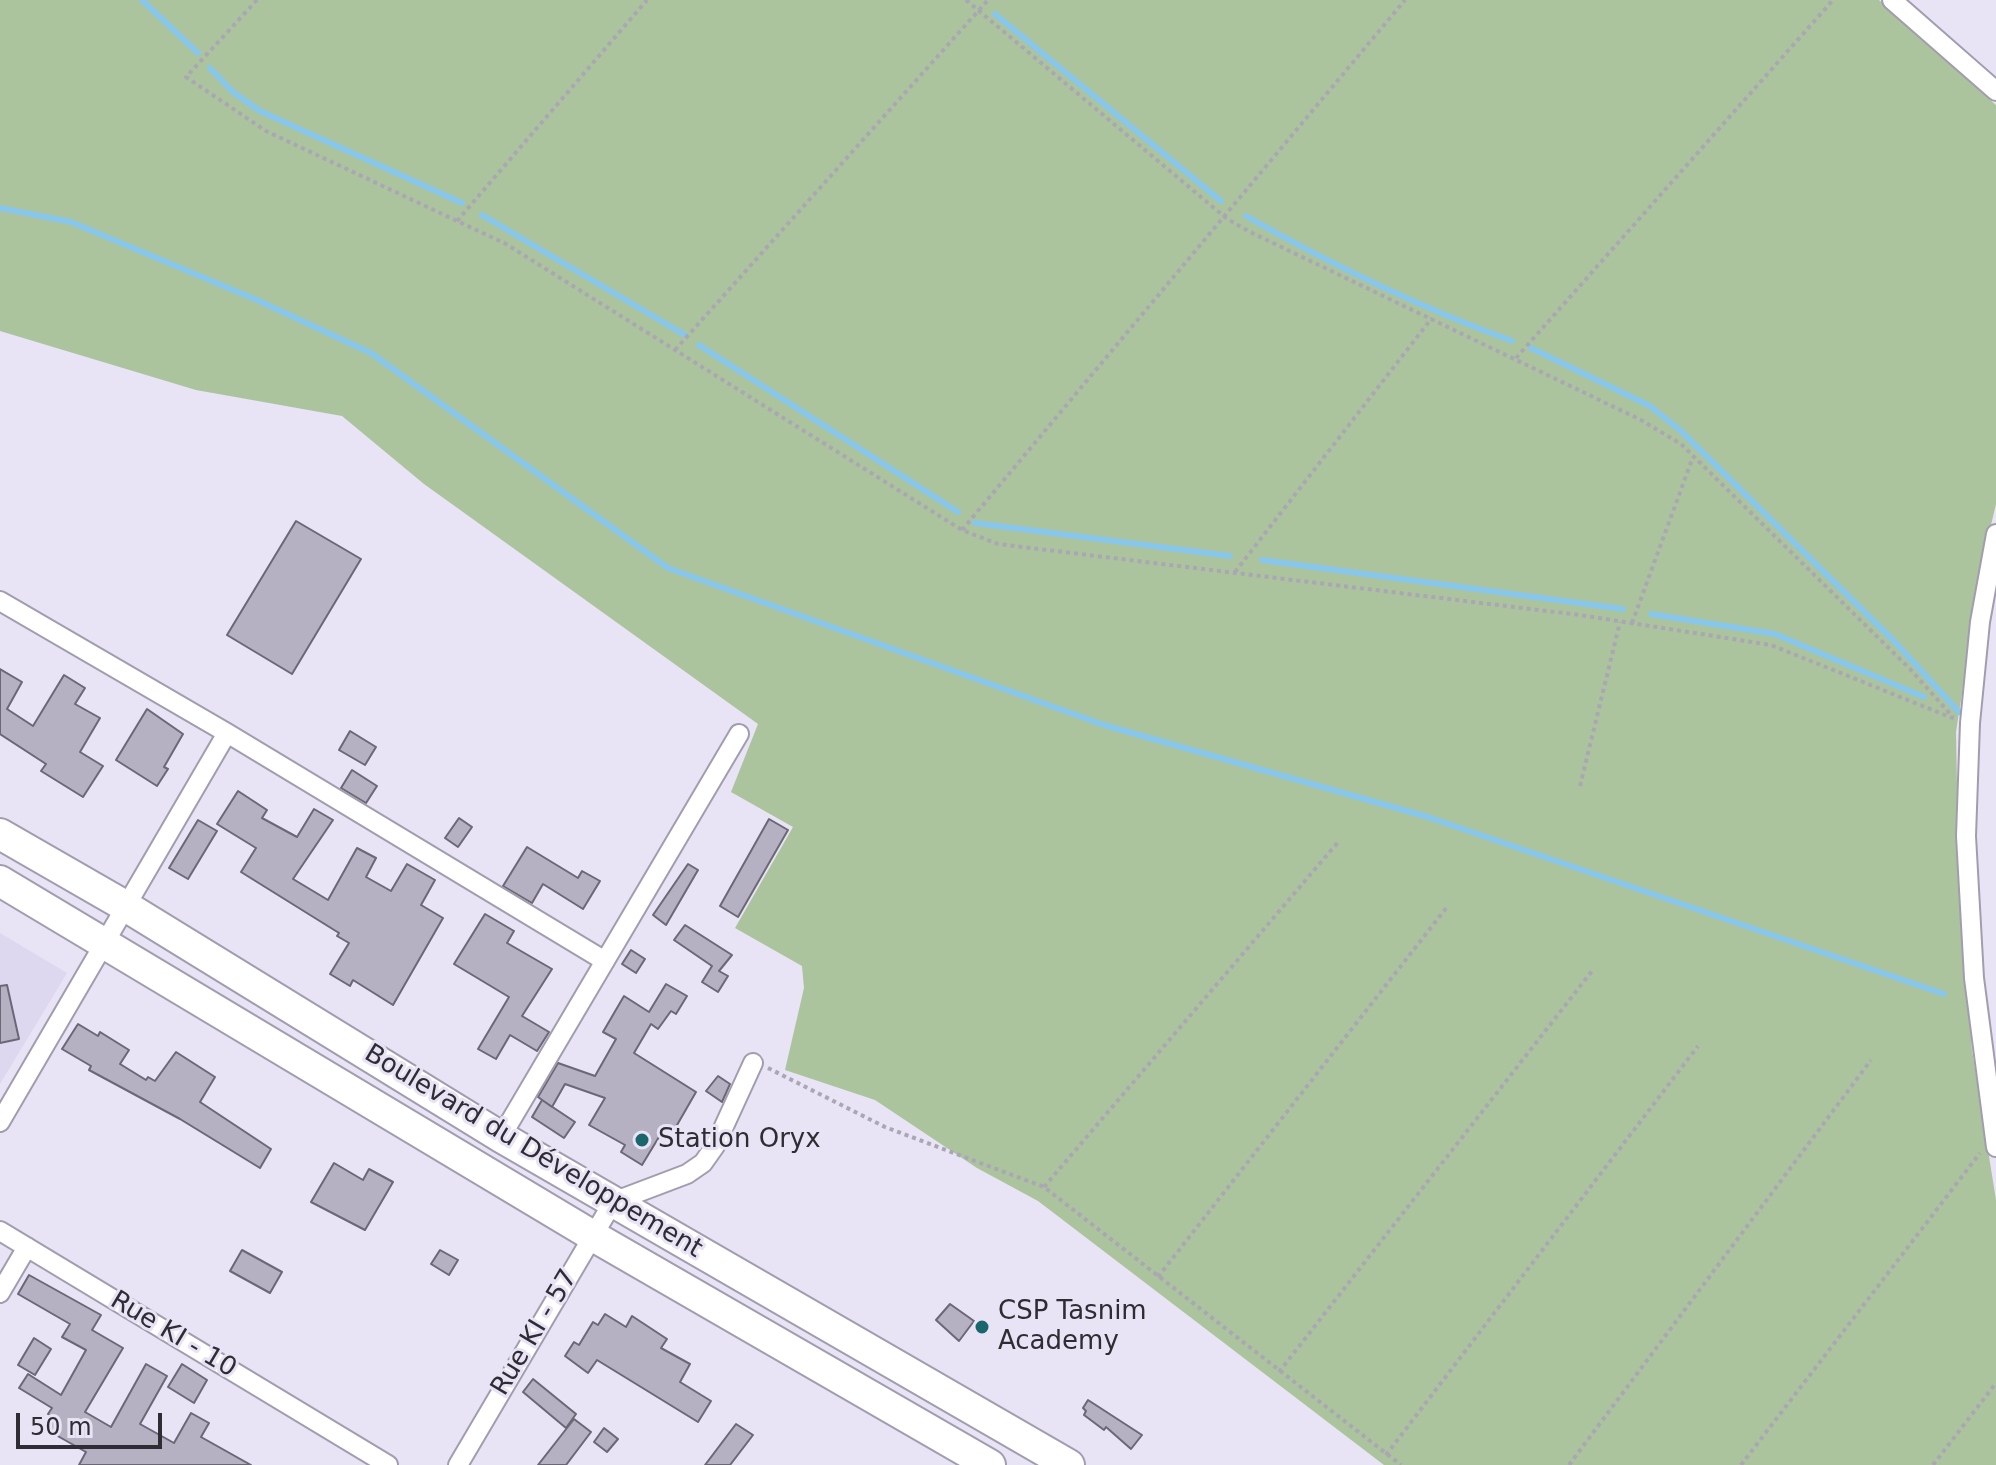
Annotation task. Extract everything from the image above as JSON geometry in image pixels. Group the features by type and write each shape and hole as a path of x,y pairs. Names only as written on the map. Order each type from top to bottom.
{"highway":[{"name":"Boulevard du Développement","path":"0,834 127,907 501,1137 1069,1465"},
{"name":"Boulevard du Développement","path":"0,881 593,1236 990,1465"}],"street":[{"path":"1892,0 1996,91"},
{"path":"1995,1141 1973,962 1962,721 1996,534"},
{"path":"0,601 227,733 605,961"},
{"path":"0,1122 227,733"},
{"path":"501,1137 739,734"},
{"path":"613,1202 680,1177 703,1163 715,1146 753,1063"},
{"name":"Rue KI - 57","path":"458,1465 613,1202"},
{"name":"Rue KI - 10","path":"0,1231 388,1465"},
{"path":"0,1293 27,1247"}],"path":[{"path":"257,0 186,77 266,131 506,244 962,530 998,544 1632,623 1771,645 1962,721"},
{"path":"457,221 647,0"},
{"path":"966,0 1226,218 1641,420 1681,444 1962,721"},
{"path":"675,350 988,0"},
{"path":"962,530 1226,218 1405,0"},
{"path":"1516,358 1833,0"},
{"path":"1235,572 1431,319"},
{"path":"1632,623 1693,457"},
{"path":"1580,786 1620,622"},
{"path":"1044,1187 1339,841"},
{"path":"1158,1277 1447,907"},
{"path":"1279,1372 1592,971"},
{"path":"1386,1455 1698,1046"},
{"path":"1569,1465 1871,1060"},
{"path":"753,1063 757,1061 885,1127 1044,1187 1401,1465"},
{"path":"1741,1465 1995,1141"},
{"path":"1933,1465 1996,1383"}],"shaded area":[{"path":"0,933 67,973 0,1084"}],"green space":[{"path":"0,0 1879,0 1996,105 1996,504 1983,559 1956,732 1959,892 1972,1050 1996,1200 1996,1465 1384,1465 1038,1201 977,1168 875,1100 785,1070 804,988 802,966 735,928 793,827 731,792 758,724 424,484 342,416 196,390 0,331"}],"building":[{"path":"296,521 361,559 292,674 227,635"},
{"path":"0,669 22,682 7,709 33,726 64,675 85,688 75,704 100,718 80,752 103,766 83,797 41,771 46,764 0,734"},
{"path":"147,709 183,734 157,786 116,760"},
{"path":"350,731 376,747 365,765 339,750"},
{"path":"352,770 377,786 366,803 341,788"},
{"path":"238,791 267,810 262,818 297,837 314,809 333,820 293,879 328,900 357,848 376,858 366,877 391,891 407,864 435,880 421,905 443,918 393,1005 353,980 350,986 330,974 349,943 337,936 339,933 241,872 256,848 217,824"},
{"path":"459,818 472,827 458,847 445,838"},
{"path":"769,819 788,830 738,917 720,906"},
{"path":"198,820 217,831 188,879 169,868"},
{"path":"527,847 578,878 582,871 600,881 583,909 543,884 532,903 503,886"},
{"path":"688,864 698,870 666,925 653,915"},
{"path":"485,914 514,931 507,943 552,969 522,1016 549,1032 537,1051 510,1035 496,1059 478,1049 509,997 454,964"},
{"path":"685,925 732,955 719,971 728,976 718,992 702,982 712,966 674,940"},
{"path":"631,950 645,959 636,973 622,964"},
{"path":"666,984 687,996 676,1014 671,1011 658,1029 651,1024 634,1053 696,1092 673,1132 665,1127 642,1165 621,1152 625,1145 589,1125 605,1098 565,1084 552,1107 538,1097 558,1063 595,1076 616,1039 603,1032 624,996 649,1012"},
{"path":"7,985 19,1039 0,1043 0,986"},
{"path":"78,1024 98,1036 100,1032 129,1050 120,1064 146,1080 148,1077 155,1081 176,1052 215,1077 200,1102 271,1149 260,1168 180,1119 89,1070 91,1066 62,1049"},
{"path":"718,1076 730,1084 722,1102 706,1091"},
{"path":"542,1100 575,1122 564,1138 532,1117"},
{"path":"334,1163 363,1180 369,1169 393,1182 365,1230 311,1202"},
{"path":"242,1250 282,1272 270,1293 230,1271"},
{"path":"440,1250 458,1260 449,1275 431,1264"},
{"path":"29,1275 101,1315 92,1330 123,1348 85,1412 111,1427 146,1364 167,1376 140,1424 174,1443 191,1413 209,1423 201,1437 251,1465 79,1465 86,1452 47,1430 54,1418 48,1414 52,1408 19,1388 28,1374 61,1395 86,1350 62,1337 70,1324 18,1294"},
{"path":"950,1304 974,1321 959,1341 936,1320"},
{"path":"605,1314 626,1327 632,1316 667,1339 661,1348 690,1364 680,1382 711,1401 698,1422 597,1360 588,1373 565,1356 574,1342 579,1345 593,1322 598,1325"},
{"path":"34,1338 51,1349 35,1375 18,1365"},
{"path":"182,1364 207,1380 194,1403 168,1387"},
{"path":"533,1379 576,1414 566,1428 523,1392"},
{"path":"1088,1400 1142,1435 1131,1449 1106,1427 1104,1430 1084,1415 1086,1411 1083,1408"},
{"path":"574,1419 591,1432 566,1465 538,1465"},
{"path":"736,1424 753,1435 730,1465 705,1465"},
{"path":"604,1428 618,1439 607,1452 594,1442"}],"waterway":[{"path":"142,0 198,53"},
{"path":"995,14 1221,201"},
{"path":"210,68 233,92 260,111 462,203"},
{"path":"0,208 71,222 257,300 371,353 668,568 1104,725 1428,817 1944,994"},
{"path":"482,215 685,335"},
{"path":"1246,216 1376,284 1512,341"},
{"path":"699,345 958,512"},
{"path":"1531,348 1650,406 1681,431 1895,642 1959,712"},
{"path":"975,523 1230,556"},
{"path":"1262,560 1623,609"},
{"path":"1651,614 1775,634 1924,697"}],"place":[{"name":"Station Oryx","path":"642,1140"},
{"name":"CSP Tasnim Academy","path":"982,1327"}]}
